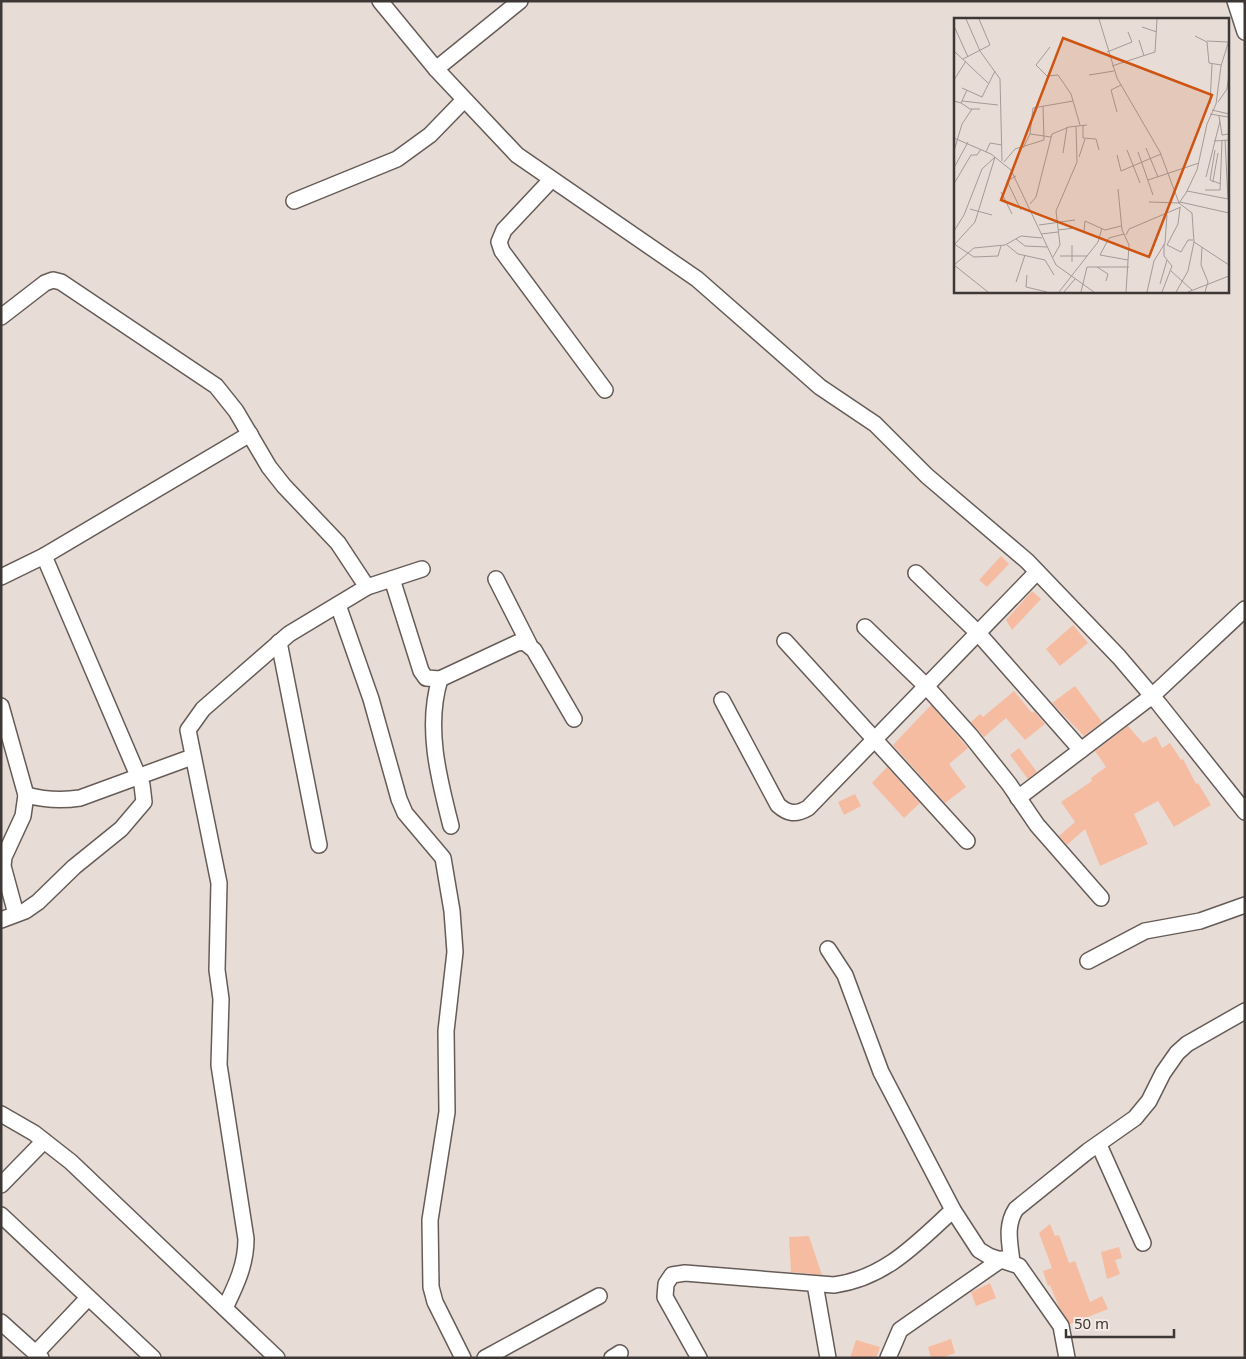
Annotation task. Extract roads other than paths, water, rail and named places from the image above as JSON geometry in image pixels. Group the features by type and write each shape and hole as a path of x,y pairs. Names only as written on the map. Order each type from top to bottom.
{"street":[{"path":"380,1 436,69 517,155 697,279 820,387 875,424 927,476 1038,572 1119,657 1245,812"},
{"path":"436,69 520,1"},
{"path":"1235,1 1245,32"},
{"path":"294,201 397,159 430,135 464,100"},
{"path":"551,180 504,230 498,242 502,251 605,390"},
{"path":"1,317 45,283 53,280 61,282 216,386 236,411 269,467 284,486 338,543 367,588"},
{"path":"1,577 44,556 250,434"},
{"path":"1,920 38,902 74,867 122,829 144,802 145,794 44,556"},
{"path":"225,1308 242,1271 246,1256 246,1239 219,1065 221,999 217,970 219,883 188,737 192,722 203,709 279,642 367,588 422,569"},
{"path":"722,700 778,805 792,813 799,812 808,808 1038,572"},
{"path":"916,573 978,633 1080,750"},
{"path":"392,579 421,671 426,678 440,679 517,643 524,642 529,644"},
{"path":"496,579 529,644 574,719"},
{"path":"338,605 371,699 398,800 405,813 436,847 443,858 446,869 452,911 455,957 446,1031 446,1129 439,1151 430,1220 431,1287 435,1302 463,1358"},
{"path":"1018,798 1152,696 1245,610"},
{"path":"865,627 926,686 970,735 1037,825 1101,898"},
{"path":"785,641 876,738 967,841"},
{"path":"279,642 319,845"},
{"path":"440,679 435,693 434,737 438,773 451,826"},
{"path":"1,706 26,795 24,816 4,857 3,866 16,914"},
{"path":"26,795 45,800 62,801 80,798 192,757"},
{"path":"1088,961 1145,931 1200,921 1245,905"},
{"path":"828,949 845,975 881,1072 953,1210 979,1250 989,1256 1007,1260 1020,1266 1061,1326 1067,1358"},
{"path":"1007,1260 1010,1218 1016,1209 1142,1111 1177,1053 1187,1044 1245,1010"},
{"path":"1,1114 44,1141 96,1184 277,1358"},
{"path":"1,1185 44,1141"},
{"path":"1099,1144 1143,1243"},
{"path":"699,1358 665,1298 666,1284 672,1275 685,1273 815,1284 848,1283 882,1271 898,1260 953,1210"},
{"path":"1,1216 153,1358"},
{"path":"888,1358 900,1330 1007,1260"},
{"path":"815,1284 828,1358"},
{"path":"485,1358 599,1296"},
{"path":"1,1322 39,1356 88,1298"}]}
